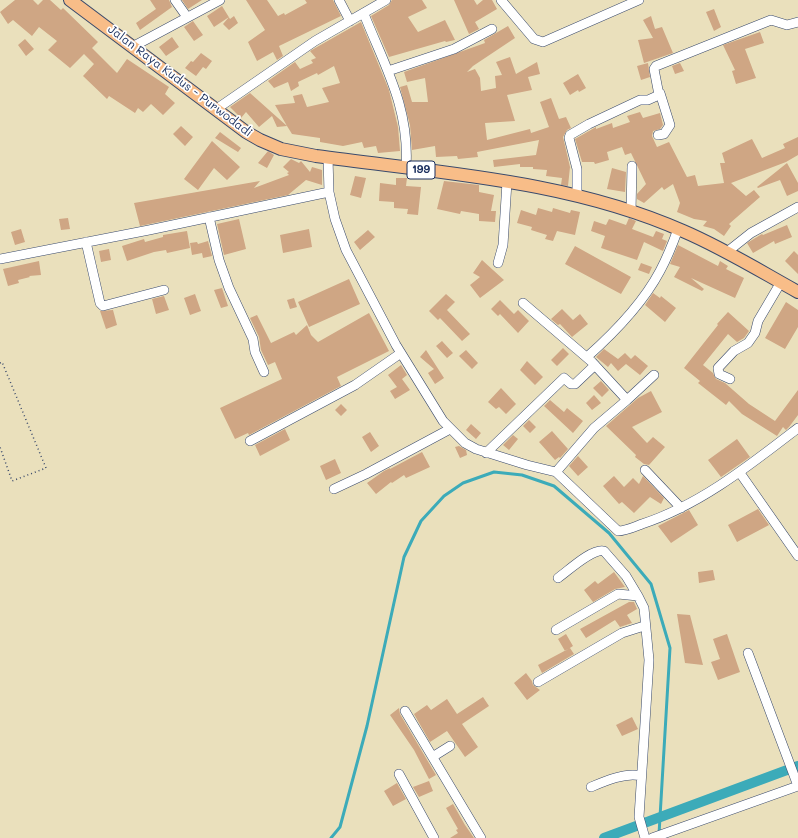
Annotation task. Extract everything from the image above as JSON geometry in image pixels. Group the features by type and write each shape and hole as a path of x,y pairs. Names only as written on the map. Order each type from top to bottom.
{"main road":[{"name":"Jalan Raya Kudus - Purwodadi","path":"75,1 215,110 260,140 281,149 328,158 542,187 577,196 631,212 678,229 727,252 798,292"}],"street":[{"path":"175,0 187,17"},
{"path":"134,46 220,0"},
{"path":"339,0 350,21"},
{"path":"215,110 309,45 386,0"},
{"path":"501,0 534,39 543,42 639,0"},
{"path":"364,14 398,96 407,145 406,168"},
{"path":"658,135 664,134 670,125 654,69 660,63 771,20 787,25 798,22"},
{"path":"388,71 460,47 492,29"},
{"path":"577,196 577,169 569,138 570,135 589,124 640,100 654,98 660,93"},
{"path":"328,158 330,192 335,219 346,250 401,353 437,412 450,429 465,443 486,453 556,472 618,531 656,520 681,508 740,473 798,428"},
{"path":"631,212 632,166"},
{"path":"498,263 503,245 507,182"},
{"path":"0,259 209,218 330,192"},
{"path":"727,252 751,233 798,207"},
{"path":"209,218 219,260 264,372"},
{"path":"587,357 605,340 631,311 654,281 678,229"},
{"path":"86,242 100,303 103,306 164,290"},
{"path":"730,379 718,372 719,365 734,351 748,343 755,333 758,321 781,282"},
{"path":"523,303 596,365 627,400"},
{"path":"250,441 355,385 401,353"},
{"path":"486,453 564,378 571,384 575,384 596,365"},
{"path":"556,472 594,428 654,375"},
{"path":"334,489 366,474 450,429"},
{"path":"645,470 681,508"},
{"path":"740,473 798,556"},
{"path":"558,578 589,555 600,550 608,554 615,561 626,576 644,608 644,626 647,633 649,660 641,776 640,817 644,835"},
{"path":"556,630 615,594 638,596"},
{"path":"538,682 622,633 644,626"},
{"path":"661,836 797,783 748,653"},
{"path":"405,711 434,756 481,838"},
{"path":"434,756 450,746"},
{"path":"399,774 434,838"},
{"path":"591,787 633,774 641,776"}],"path":[{"path":"0,363 2,362 46,468 12,481 0,446"}],"building":[{"path":"15,0 33,0 38,5 43,0 50,0 61,10 63,8 98,42 92,48 117,73 127,59 169,87 165,94 175,103 163,115 151,104 143,112 138,108 135,113 109,96 107,99 83,76 94,64 84,54 70,68 48,50 57,41 39,27 32,36 13,20 8,24 0,12"},
{"path":"150,0 169,0 172,7 140,30 136,23 156,9"},
{"path":"182,0 202,0 188,9"},
{"path":"246,0 267,0 278,16 284,13 285,15 307,3 305,0 333,0 341,16 279,46 283,56 277,60 273,52 257,61 248,42 265,30"},
{"path":"392,0 422,0 427,8 408,17 418,32 445,20 455,40 445,41 389,57 371,16 389,5"},
{"path":"454,0 474,0 477,5 483,0 492,0 497,9 475,22 479,29 469,34"},
{"path":"222,6 229,17 214,27 207,16"},
{"path":"714,9 721,27 714,31 706,12"},
{"path":"234,16 238,23 229,30 223,24 229,17 230,19"},
{"path":"651,16 655,29 662,27 673,53 644,63 638,40 653,38 643,20"},
{"path":"193,21 203,35 194,41 184,27"},
{"path":"361,22 389,90 398,127 400,151 378,153 376,146 364,148 362,142 343,146 320,142 320,138 292,134 275,105 295,103 293,96 302,94 307,107 329,102 322,88 340,83 334,66 318,75 317,73 298,82 299,86 291,91 288,82 274,88 268,81 295,62 300,69 313,63 311,60 316,58 310,51"},
{"path":"508,26 515,38 473,66 467,72 475,69 480,78 481,91 496,88 495,76 502,75 496,62 510,57 516,74 537,62 540,74 528,77 532,90 507,95 515,121 485,123 487,140 530,129 531,133 549,127 540,102 551,98 559,119 566,117 571,128 567,130 563,137 570,167 568,186 561,185 562,178 546,176 547,170 533,169 533,167 520,167 520,164 494,167 493,160 536,155 539,140 477,152 478,157 458,159 457,156 436,157 435,146 412,150 410,125 400,87 407,85 412,102 428,102 425,78 407,82 404,72 485,43 484,40"},
{"path":"760,32 764,43 745,49 756,78 736,84 732,71 735,70 723,45"},
{"path":"172,37 179,47 166,56 159,47"},
{"path":"25,39 34,49 26,56 18,45"},
{"path":"201,53 212,61 206,69 203,67 196,76 185,68"},
{"path":"648,63 650,77 641,80 637,66"},
{"path":"680,63 684,71 675,74 672,66"},
{"path":"578,74 586,88 579,92 578,90 570,95 563,83"},
{"path":"250,93 287,126 277,127 272,116 259,127 246,112 241,118 230,107"},
{"path":"640,112 643,118 660,113 663,125 660,129 653,131 652,136 657,147 669,142 687,177 695,175 698,186 724,183 720,163 725,163 722,153 752,139 762,158 785,148 783,144 798,137 798,155 786,162 731,183 746,196 754,190 760,197 729,224 731,226 724,236 714,229 703,226 707,221 694,219 677,212 680,203 673,184 664,190 662,187 644,203 637,199 637,194 646,184 631,153 625,155 622,147 607,152 609,160 595,164 594,162 582,162 575,139 596,127 596,129 612,123 613,128 630,122 627,116"},
{"path":"181,126 193,137 185,146 173,134"},
{"path":"220,132 241,148 238,152 215,138"},
{"path":"212,141 240,167 227,180 214,168 198,190 184,179"},
{"path":"268,151 274,155 267,168 258,163"},
{"path":"291,159 299,163 301,161 310,172 312,167 322,170 322,185 306,180 288,195 140,226 134,203 260,181 254,188 289,175 287,173 289,172 283,167"},
{"path":"787,163 798,183 798,191 787,196 780,180 758,188 757,187"},
{"path":"612,168 626,172 625,192 607,189"},
{"path":"355,176 366,178 361,198 350,195"},
{"path":"396,178 407,178 406,186 421,187 418,215 407,214 408,209 394,208 394,202 379,201 380,183 396,185"},
{"path":"444,181 479,185 479,192 494,195 491,211 496,211 495,222 479,221 479,214 461,211 460,214 437,209"},
{"path":"538,208 552,212 553,208 570,213 571,210 580,212 575,235 557,231 553,241 545,239 547,235 531,230 532,227 517,223 521,210 536,215"},
{"path":"68,218 70,229 61,230 59,219"},
{"path":"629,218 636,221 632,229 653,237 656,231 664,234 662,239 667,241 663,251 644,242 637,260 601,248 605,236 591,231 594,221 606,225 609,219 626,225"},
{"path":"239,219 246,249 224,255 217,224"},
{"path":"787,225 792,237 775,244 774,241 753,253 747,243 762,234 763,235"},
{"path":"21,229 25,242 15,245 11,232"},
{"path":"309,229 312,247 283,253 280,235"},
{"path":"368,230 375,237 360,250 354,242"},
{"path":"187,231 190,248 167,253 166,250 154,252 127,261 122,246 144,239 145,242 163,237 163,235"},
{"path":"208,241 212,256 203,258 202,253 192,255 190,243 197,242 198,244"},
{"path":"678,245 718,266 720,261 728,266 726,269 744,278 735,298 691,278 704,289 702,291 674,277 680,267 670,264"},
{"path":"575,246 631,277 621,294 565,264"},
{"path":"109,249 111,260 101,262 99,251"},
{"path":"794,251 798,255 798,274 785,261"},
{"path":"482,260 504,280 480,298 470,285 480,277 473,273"},
{"path":"39,261 41,275 29,276 30,277 18,280 19,283 8,286 3,269"},
{"path":"641,263 652,267 649,274 638,270"},
{"path":"349,279 360,304 309,327 298,302"},
{"path":"222,288 228,306 221,308 214,290"},
{"path":"653,293 660,298 661,296 676,308 665,322 645,305"},
{"path":"195,294 201,311 190,315 184,298"},
{"path":"446,294 455,302 447,310 470,334 462,341 440,318 438,320 429,311"},
{"path":"164,296 169,310 156,314 152,299"},
{"path":"294,298 297,307 290,309 287,300"},
{"path":"500,300 514,314 518,310 529,321 518,333 500,314 498,316 491,309"},
{"path":"786,302 798,310 798,327 785,349 765,338"},
{"path":"562,309 573,320 580,314 588,324 572,337 560,324 558,325 551,319"},
{"path":"113,310 117,325 106,329 100,311"},
{"path":"728,312 749,331 744,338 737,342 728,334 703,365 713,373 716,379 725,383 749,404 775,421 798,390 798,415 786,430 783,427 777,436 742,414 729,401 726,405 698,383 700,381 684,368 718,325 717,324"},
{"path":"369,313 389,351 337,377 341,386 249,435 248,433 235,439 220,408 282,379 275,362 268,365 261,350 259,337 250,318 257,315 271,343 294,332 296,335 307,325 311,335 318,342"},
{"path":"442,341 453,353 447,358 436,346"},
{"path":"563,348 569,354 557,366 551,360"},
{"path":"604,349 618,359 625,353 631,359 635,355 648,366 640,375 626,364 618,371 611,363 608,367 596,357"},
{"path":"426,350 444,378 435,384 428,373 434,369 420,357"},
{"path":"466,350 478,363 472,369 459,356"},
{"path":"527,361 543,377 535,385 520,370"},
{"path":"401,365 407,375 402,379 410,390 395,399 390,391 397,387 388,375"},
{"path":"601,381 609,390 602,397 593,388"},
{"path":"501,388 516,404 506,414 499,407 496,409 488,402"},
{"path":"651,391 662,412 632,427 647,443 653,437 665,447 649,465 644,464 635,457 636,455 606,426 638,398"},
{"path":"594,395 601,403 592,410 586,403"},
{"path":"550,400 564,412 567,408 583,421 573,433 544,406"},
{"path":"341,404 347,410 341,416 335,410"},
{"path":"529,420 536,427 530,433 523,426"},
{"path":"471,424 481,433 476,439 466,430"},
{"path":"285,429 290,440 260,456 255,445"},
{"path":"552,431 568,449 560,458 559,457 555,460 539,442"},
{"path":"370,432 379,446 371,452 362,437"},
{"path":"513,435 518,439 509,450 503,445"},
{"path":"737,439 750,457 721,477 708,460"},
{"path":"459,446 466,450 467,455 460,458 455,447"},
{"path":"422,452 430,467 406,478 404,475 392,483 391,482 376,494 367,483 384,471"},
{"path":"578,456 588,467 578,476 569,466"},
{"path":"335,459 341,473 326,480 320,466"},
{"path":"614,476 624,487 633,478 639,484 643,476 664,498 661,504 650,497 634,513 622,502 619,504 603,486"},
{"path":"758,509 769,525 737,542 728,525"},
{"path":"689,510 698,525 671,543 658,526"},
{"path":"713,570 715,580 699,583 698,572"},
{"path":"614,572 625,587 615,589 593,602 584,590 595,581 598,584"},
{"path":"629,602 634,602 637,609 627,615 632,623 620,627 615,620 586,638 580,629"},
{"path":"677,614 690,615 703,665 685,663"},
{"path":"566,634 573,646 565,651 558,639"},
{"path":"727,634 740,672 718,680 711,662 720,659 713,639"},
{"path":"570,648 574,654 542,673 538,665"},
{"path":"526,673 533,685 540,690 527,700 514,683"},
{"path":"483,697 489,706 462,724 478,747 465,757 447,731 430,742 414,714 427,705 431,710 447,699 457,714"},
{"path":"399,708 400,714 436,775 429,779 414,750 390,715"},
{"path":"632,717 638,729 622,736 616,725"},
{"path":"429,781 433,791 419,797 413,787"},
{"path":"397,783 406,799 393,806 384,791"},
{"path":"453,804 474,838 450,838 458,833 456,830 458,829 446,808"}],"waterway":[{"path":"331,838 340,827 367,726 404,557 421,521 444,496 463,483 494,472 522,475 554,486 609,533 651,584 670,648 659,834"},
{"path":"604,838 798,766"}]}
